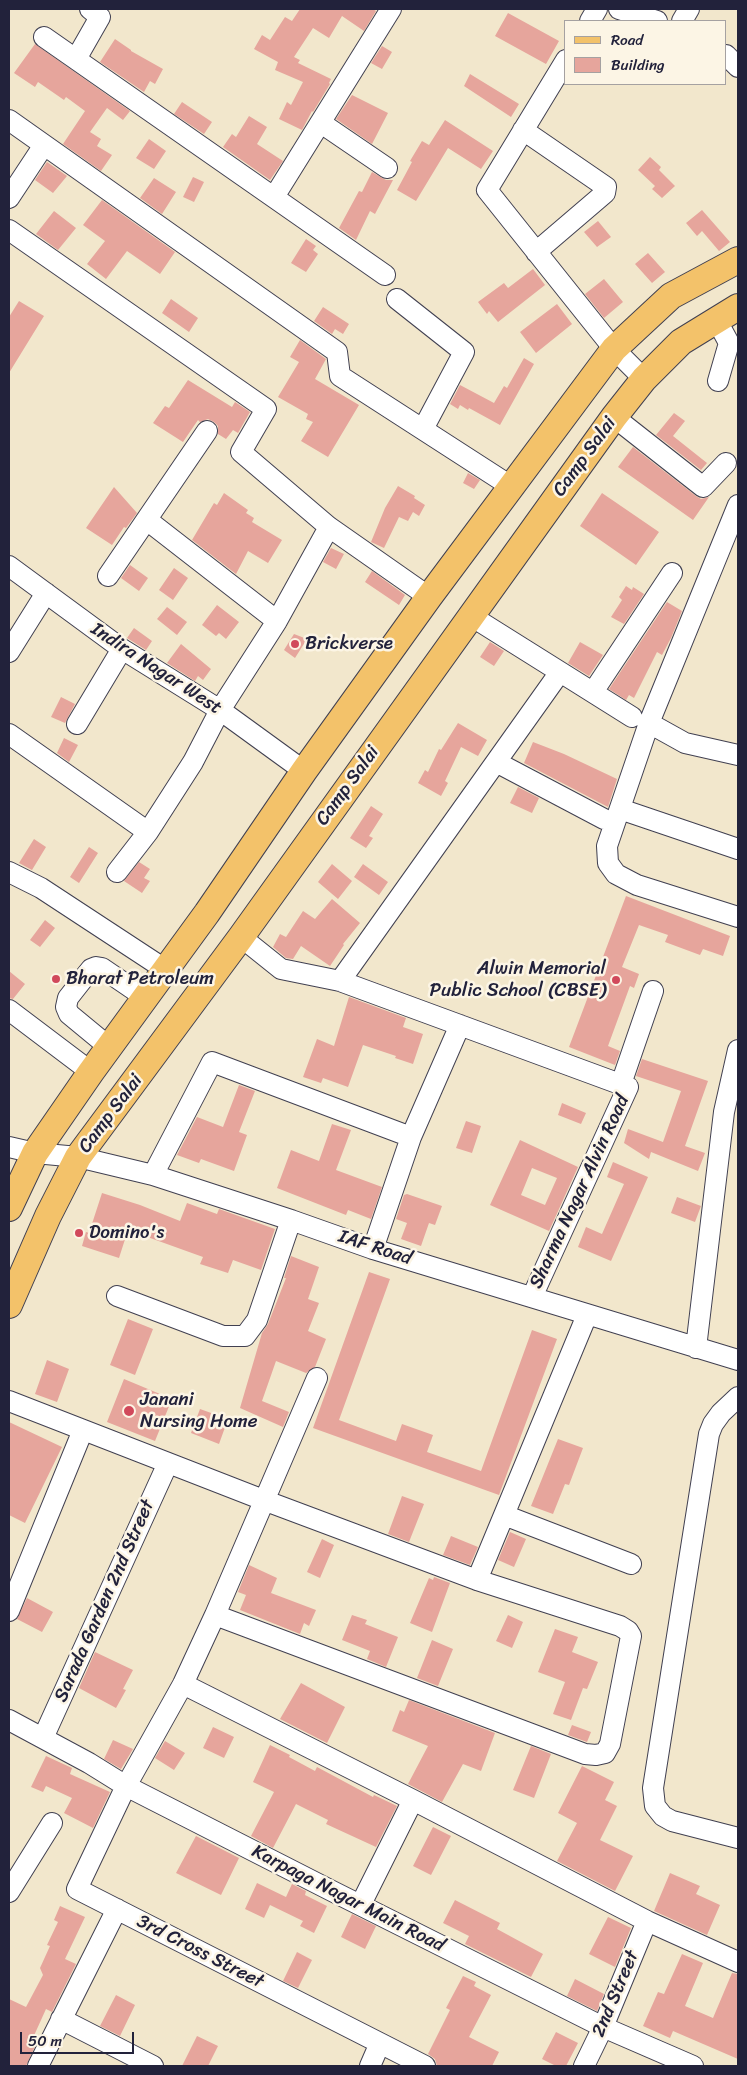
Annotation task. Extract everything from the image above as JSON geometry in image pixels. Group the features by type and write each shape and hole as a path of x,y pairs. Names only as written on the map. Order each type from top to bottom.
{"main road":[{"name":"Camp Salai","path":"9,1208 36,1153 91,1072 166,970 304,771 614,349 671,296 738,260"},
{"name":"Camp Salai","path":"9,1305 48,1216 78,1157 241,937 614,417 644,379 680,342 727,313"}],"street":[{"path":"76,59 100,17 90,9"},
{"path":"274,197 391,9"},
{"path":"591,20 597,9"},
{"path":"619,9 654,20"},
{"path":"683,20 689,9"},
{"path":"44,37 385,275"},
{"path":"564,63 487,190 614,349 644,379"},
{"path":"9,120 337,352 340,376 512,487"},
{"path":"321,123 387,168"},
{"path":"523,130 606,187 605,193 536,252"},
{"path":"9,198 44,145"},
{"path":"9,230 266,409 240,452 329,526 430,597"},
{"path":"397,299 464,352 423,429"},
{"path":"718,381 729,343 727,313"},
{"path":"614,417 703,487 726,463"},
{"path":"108,576 207,432"},
{"path":"738,505 641,720 612,814 608,846 608,863 616,874 637,885 738,916"},
{"path":"147,520 277,621"},
{"path":"117,872 148,832 193,762 220,710 277,621 329,526"},
{"name":"Indira Nagar West","path":"9,566 122,649 220,710 304,771"},
{"path":"593,692 672,573"},
{"path":"9,652 46,593"},
{"path":"471,616 593,692 685,743 738,755"},
{"path":"77,724 122,649"},
{"path":"340,981 560,672"},
{"path":"9,734 148,832"},
{"path":"496,762 612,814 738,849"},
{"path":"9,872 41,888 166,970"},
{"path":"241,937 281,969 340,981 624,1085"},
{"path":"110,1047 69,1014 66,1007 68,998 91,970 96,967 102,968 146,998"},
{"name":"Sharma Nagar Alvin Road","path":"532,1297 624,1085 653,991"},
{"path":"9,1010 91,1072"},
{"path":"373,1248 411,1137 460,1025"},
{"path":"688,1345 731,1112 738,1050"},
{"path":"153,1175 212,1062 411,1137"},
{"name":"IAF Road","path":"9,1147 36,1153 78,1157 153,1175 373,1248 738,1360"},
{"path":"117,1296 223,1336 238,1338 245,1336 257,1320 291,1220"},
{"path":"477,1580 587,1315"},
{"path":"126,1786 183,1684 266,1501 317,1378"},
{"path":"738,1397 713,1424 709,1434 653,1788 655,1806 663,1816 672,1821 738,1838"},
{"path":"9,1401 266,1501 477,1580 614,1624 628,1630 631,1636 610,1744 605,1753 596,1755 585,1754 215,1615"},
{"path":"11,1601 84,1430"},
{"name":"Sarada Garden 2nd Street","path":"43,1738 168,1463"},
{"path":"504,1515 631,1564"},
{"path":"183,1684 647,1921 738,1962"},
{"name":"Karpaga Nagar Main Road","path":"9,1720 88,1762 126,1786 603,2027 693,2066"},
{"name":"3rd Cross Street","path":"126,1786 77,1889 426,2066"},
{"path":"360,1904 413,1800"},
{"path":"9,1892 52,1823"},
{"path":"38,2066 116,1909"},
{"name":"2nd Street","path":"584,2066 603,2027 647,1921"},
{"path":"61,2019 153,2066"},
{"path":"370,2066 380,2043"}],"building":[{"path":"300,9 373,9 376,11 364,31 342,16 329,38 313,28 294,57 300,60 298,63 331,79 330,84 302,130 279,119 287,102 291,105 303,82 275,70 278,62 254,49 262,35 270,40 285,17 292,21"},
{"path":"508,13 559,41 546,64 495,36"},
{"path":"115,39 131,51 163,69 155,84 150,81 144,92 100,62"},
{"path":"35,44 130,111 123,120 107,108 90,132 101,139 97,146 112,155 101,171 63,144 85,111 66,97 64,100 38,82 35,87 14,73"},
{"path":"382,46 392,52 382,69 371,63"},
{"path":"470,74 519,104 511,117 464,86"},
{"path":"352,95 388,113 372,144 336,119"},
{"path":"182,102 212,122 204,134 174,114"},
{"path":"249,116 267,127 257,144 283,161 270,180 223,147 232,134 236,137"},
{"path":"445,120 493,151 481,169 448,148 416,201 397,190 412,162 410,161 422,141 429,145"},
{"path":"149,139 166,151 154,169 136,158"},
{"path":"650,157 661,167 659,170 675,186 662,198 652,189 655,186 638,170"},
{"path":"47,162 67,176 53,193 35,180"},
{"path":"372,172 386,180 393,180 375,214 370,211 356,240 339,228 359,191 362,192"},
{"path":"193,177 204,182 194,202 183,197"},
{"path":"154,178 176,192 162,214 140,198"},
{"path":"102,200 175,252 160,274 127,251 106,279 87,264 105,241 83,225"},
{"path":"702,210 730,242 719,251 702,231 697,236 686,223"},
{"path":"54,211 76,228 58,250 36,234"},
{"path":"598,221 611,237 597,247 584,232"},
{"path":"306,239 316,246 313,250 318,254 306,272 291,263"},
{"path":"648,253 665,272 652,283 635,264"},
{"path":"533,269 545,285 498,322 489,311 487,314 478,302 504,283 508,288"},
{"path":"604,279 623,302 604,318 585,294"},
{"path":"171,299 198,318 189,332 162,313"},
{"path":"19,301 44,316 9,373 9,317"},
{"path":"557,304 572,324 536,353 520,332"},
{"path":"323,307 349,324 343,334 335,329 332,334 314,321"},
{"path":"300,340 326,359 315,379 359,405 328,457 301,441 313,422 306,419 308,414 278,397 299,362 290,357"},
{"path":"524,358 534,364 500,425 469,408 468,410 460,405 458,409 450,404 460,385 494,403 504,386 507,388"},
{"path":"188,380 232,407 235,402 250,412 238,433 233,430 226,439 218,434 218,426 214,422 208,419 200,422 198,420 183,442 153,423 165,406 169,408"},
{"path":"674,413 685,421 673,436 707,463 701,470 656,435"},
{"path":"633,447 696,496 701,499 709,497 693,520 618,467"},
{"path":"468,473 480,480 474,489 463,483"},
{"path":"398,486 415,496 414,498 425,505 419,516 413,512 408,521 399,517 384,548 371,542 385,508"},
{"path":"114,487 137,513 126,528 124,527 112,545 86,528"},
{"path":"224,493 248,510 246,513 254,518 252,522 282,540 268,563 248,551 236,574 192,540 214,503 217,505"},
{"path":"602,493 659,532 636,565 580,526"},
{"path":"331,548 344,554 336,569 323,562"},
{"path":"130,565 148,578 139,591 121,578"},
{"path":"174,568 188,578 173,600 159,590"},
{"path":"372,571 405,595 399,605 365,582"},
{"path":"626,586 632,590 633,587 644,594 624,624 611,617 622,600 619,597"},
{"path":"667,602 682,611 671,638 662,655 657,652 634,698 629,695 626,700 609,689"},
{"path":"217,605 239,622 226,639 219,633 216,636 202,625"},
{"path":"167,607 187,622 177,635 157,619"},
{"path":"134,628 152,641 146,650 127,638"},
{"name":"Brickverse","path":"294,634 307,639 295,658 284,650"},
{"path":"490,642 504,651 494,666 480,657"},
{"path":"580,642 603,655 589,676 568,663"},
{"path":"181,644 211,669 203,680 198,676 195,681 167,663"},
{"path":"61,697 75,704 65,723 51,717"},
{"path":"458,723 487,740 478,756 461,747 445,781 448,783 441,796 418,783 425,770 428,772 439,749 441,750"},
{"path":"64,738 78,745 69,762 57,753"},
{"path":"533,742 564,754 617,779 608,807 524,763"},
{"path":"518,787 539,798 532,813 510,803"},
{"path":"371,806 383,814 369,836 373,838 366,848 350,838"},
{"path":"34,839 46,847 32,870 19,863"},
{"path":"89,847 98,853 79,883 70,877"},
{"path":"139,862 150,869 144,878 150,881 142,893 124,881"},
{"path":"332,864 352,881 338,899 318,882"},
{"path":"363,864 388,882 379,895 354,877"},
{"name":"Alwin Memorial Public School (CBSE)","path":"626,896 730,936 723,956 703,949 700,955 665,942 668,935 639,925 622,967 639,974 634,988 630,986 608,1046 620,1051 615,1065 569,1047"},
{"path":"332,899 360,923 343,944 330,966 301,946 293,959 286,958 273,947 280,934 286,937 303,911 315,919"},
{"path":"45,920 55,928 40,947 30,940"},
{"path":"9,971 25,984 13,999 9,998"},
{"path":"349,997 406,1018 403,1027 423,1034 413,1064 363,1045 348,1087 323,1078 321,1083 303,1077 317,1039 334,1046"},
{"path":"642,1059 708,1081 685,1146 705,1153 698,1171 651,1152 649,1159 624,1143 628,1129 663,1142 681,1091 636,1076"},
{"path":"239,1085 255,1091 239,1132 247,1135 234,1171 201,1159 199,1163 177,1155 197,1117 223,1127"},
{"path":"562,1103 586,1113 581,1124 558,1115"},
{"path":"466,1121 481,1126 472,1153 456,1148"},
{"path":"332,1124 351,1130 336,1170 382,1187 371,1219 348,1210 346,1215 277,1188 291,1150 319,1161"},
{"path":"520,1140 578,1167 549,1231 490,1205","holes":["532,1168 557,1178 545,1205 521,1195"]},
{"path":"613,1162 648,1177 611,1261 578,1247 586,1227 602,1234 624,1184 607,1177"},
{"path":"102,1193 140,1205 180,1221 187,1203 217,1214 219,1209 275,1229 261,1270 233,1260 228,1273 200,1264 203,1257 128,1230 119,1258 82,1246 86,1232 89,1233"},
{"path":"407,1194 442,1206 435,1225 429,1223 421,1246 401,1239 407,1223 396,1219 404,1195"},
{"path":"677,1197 701,1206 695,1222 671,1213"},
{"path":"291,1256 319,1267 308,1299 319,1303 308,1331 326,1339 315,1367 306,1373 276,1361 262,1401 289,1412 283,1427 240,1408 262,1333 268,1324 286,1278 284,1278"},
{"path":"369,1272 390,1279 339,1420 396,1441 402,1424 433,1435 427,1452 481,1471 532,1330 557,1339 499,1495 313,1428"},
{"path":"128,1319 153,1329 135,1375 110,1365"},
{"path":"47,1360 69,1369 57,1402 35,1394"},
{"path":"124,1379 172,1399 155,1441 107,1422"},
{"path":"200,1409 228,1419 219,1444 191,1433"},
{"path":"9,1422 62,1447 25,1523 9,1515"},
{"path":"558,1439 583,1448 569,1485 565,1484 553,1514 531,1506"},
{"path":"402,1496 424,1504 409,1542 388,1534"},
{"path":"510,1532 526,1539 514,1567 498,1560"},
{"path":"451,1536 478,1547 470,1565 443,1555"},
{"path":"322,1539 334,1545 320,1578 307,1572"},
{"path":"249,1565 277,1578 271,1593 316,1610 309,1626 304,1623 300,1634 240,1610 246,1595 238,1592"},
{"path":"434,1577 450,1583 432,1632 410,1623 429,1578 433,1580"},
{"path":"27,1598 53,1612 42,1632 17,1619"},
{"path":"352,1615 367,1620 365,1624 398,1637 386,1667 367,1659 370,1651 342,1640"},
{"path":"508,1615 523,1622 512,1648 496,1641"},
{"path":"555,1629 578,1637 572,1652 598,1662 587,1689 583,1688 571,1720 553,1714 565,1682 538,1672"},
{"path":"432,1640 453,1649 438,1686 417,1678"},
{"path":"95,1652 133,1670 123,1689 126,1690 116,1708 79,1688"},
{"path":"301,1683 345,1707 327,1743 280,1719"},
{"path":"409,1700 495,1733 481,1771 463,1764 442,1802 408,1784 428,1746 392,1731 400,1710 404,1712"},
{"path":"572,1725 591,1732 587,1742 568,1735"},
{"path":"213,1727 234,1737 224,1758 203,1748"},
{"path":"113,1740 133,1749 121,1769 104,1759"},
{"path":"165,1741 185,1753 174,1770 155,1758"},
{"path":"270,1745 315,1771 317,1767 373,1797 374,1795 397,1806 376,1847 326,1824 328,1820 296,1804 273,1848 251,1836 274,1792 253,1782"},
{"path":"531,1746 551,1754 534,1798 513,1790"},
{"path":"46,1756 72,1768 70,1774 110,1792 93,1828 64,1813 72,1798 46,1786 43,1792 31,1787"},
{"path":"582,1766 614,1782 605,1800 617,1806 600,1840 633,1856 615,1891 557,1861 577,1823 558,1813"},
{"path":"433,1827 451,1836 431,1875 413,1866"},
{"path":"196,1836 239,1858 221,1895 176,1873"},
{"path":"670,1873 700,1886 696,1894 720,1905 707,1935 654,1911"},
{"path":"257,1883 286,1897 292,1884 306,1891 305,1895 327,1906 314,1933 300,1926 303,1921 270,1905 264,1918 245,1909"},
{"path":"455,1900 500,1923 497,1929 543,1954 531,1977 465,1944 469,1936 443,1923"},
{"path":"60,1906 85,1917 65,1959 76,1964 52,2012 46,2009 32,2040 37,2042 26,2066 9,2066 9,1999 26,2007 43,1975 40,1968 50,1946 47,1945 58,1922 54,1920"},
{"path":"352,1914 376,1926 365,1949 341,1937"},
{"path":"608,1917 631,1928 615,1967 589,1954"},
{"path":"297,1952 312,1960 298,1988 283,1981"},
{"path":"682,1954 703,1963 685,2006 713,2018 732,1973 738,1974 738,2059 673,2031 670,2038 643,2026 658,1992 664,1994"},
{"path":"463,1976 476,1982 474,1986 491,1995 469,2037 499,2052 492,2066 437,2066 435,2059 428,2054 450,2010 446,2008"},
{"path":"575,1979 604,1994 597,2011 567,1996"},
{"path":"116,1995 135,2005 120,2036 100,2026"},
{"path":"556,2032 578,2043 566,2066 556,2066 542,2059"},
{"path":"197,2036 218,2046 208,2066 182,2066"}],"place":[{"name":"Brickverse","path":"295,644"},
{"name":"Bharat Petroleum","path":"56,979"},
{"name":"Alwin Memorial Public School (CBSE)","path":"616,980"},
{"name":"Domino's","path":"79,1233"},
{"name":"Janani Nursing Home","path":"129,1411"}]}
